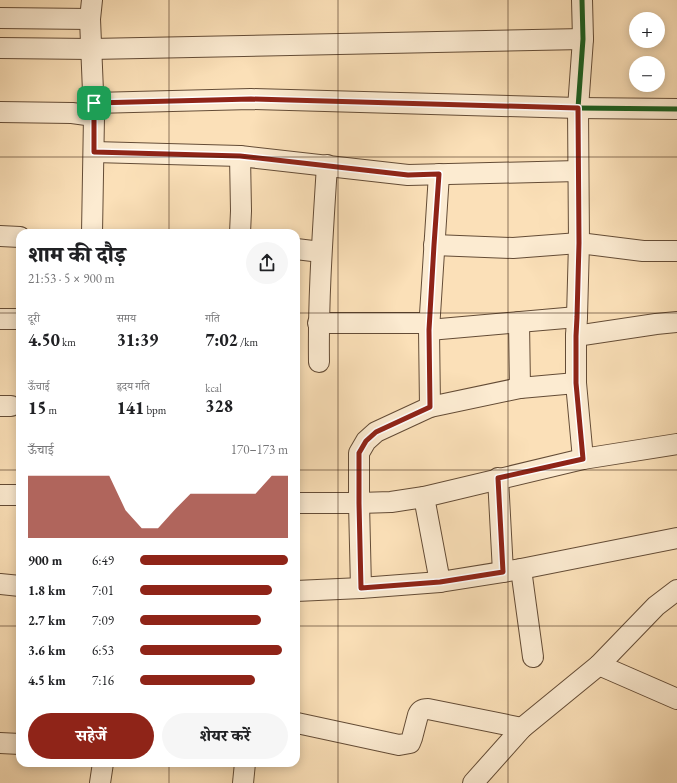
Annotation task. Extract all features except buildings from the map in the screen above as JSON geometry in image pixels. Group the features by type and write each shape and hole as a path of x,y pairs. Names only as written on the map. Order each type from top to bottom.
{"street":[{"path":"582,0 583,39 578,108 579,243 576,383 583,459"},
{"path":"0,18 54,19 91,9 94,109 92,229"},
{"path":"0,48 91,49 583,39"},
{"path":"0,112 72,113 94,109 251,99 578,108 677,109"},
{"path":"94,152 240,156 408,175 578,171"},
{"path":"240,156 240,229"},
{"path":"319,362 318,323 327,165"},
{"path":"430,407 429,327 439,174"},
{"path":"0,236 16,237"},
{"path":"434,245 532,248 579,243 643,251 677,251"},
{"path":"300,249 321,252"},
{"path":"318,323 429,327 577,317"},
{"path":"0,319 16,319"},
{"path":"519,322 520,388"},
{"path":"576,336 677,322"},
{"path":"361,588 359,453 366,441 376,432 430,407 520,388 576,383"},
{"path":"300,503 391,502 424,497 498,478 583,459 677,444"},
{"path":"498,478 512,571 533,657"},
{"path":"0,495 16,495"},
{"path":"424,497 440,582"},
{"path":"300,591 440,582 512,571 677,538"},
{"path":"0,584 16,586"},
{"path":"474,783 522,728 599,665 656,606 677,590"},
{"path":"599,665 677,699"},
{"path":"300,724 400,745 410,743 419,712 423,709 522,728"},
{"path":"0,744 16,744"},
{"path":"100,783 102,767"},
{"path":"243,783 245,767"}],"cycle path":[{"path":"582,0 583,39 578,108 579,243 576,383 583,459"},
{"path":"94,103 251,99 578,108 677,109"}],"route":[{"path":"251,99 578,108 579,243 576,383 583,459 498,478 503,572 440,582 361,588 359,453 366,441 376,432 430,407 429,330 439,174 408,175 240,156 94,152 94,103 251,99"}]}
